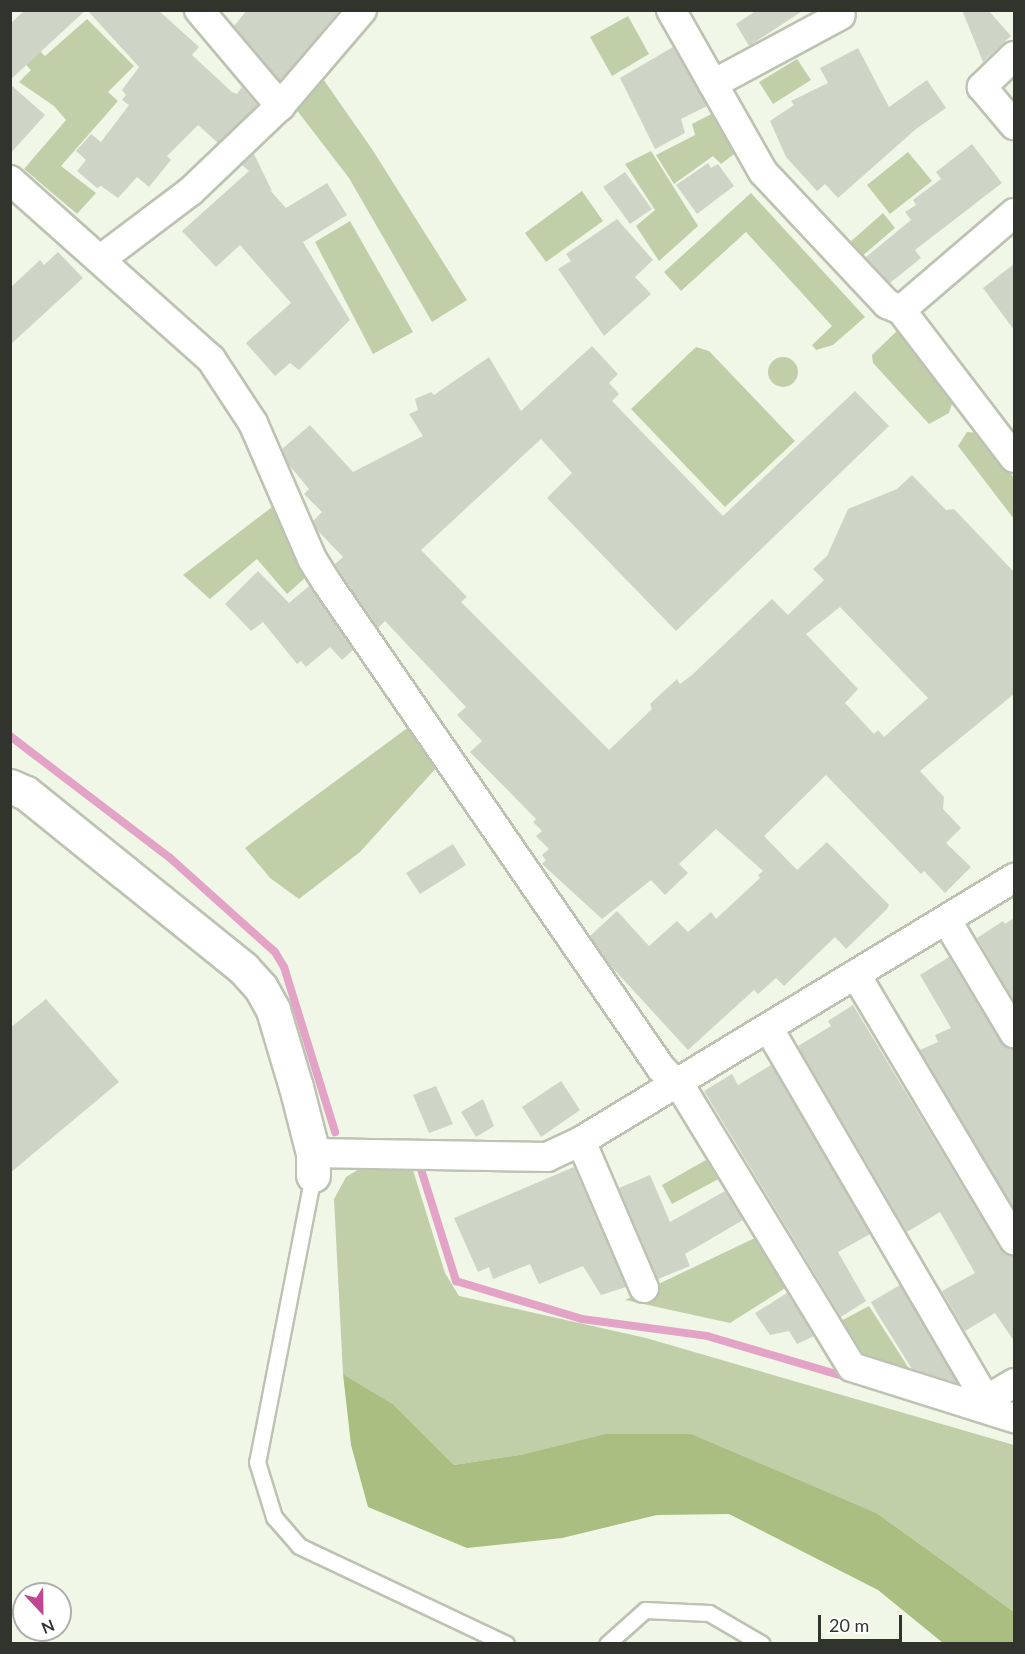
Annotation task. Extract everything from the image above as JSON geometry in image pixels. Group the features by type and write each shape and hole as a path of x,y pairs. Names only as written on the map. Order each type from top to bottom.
{"street":[{"path":"199,10 280,106"},
{"path":"101,259 191,191 280,106 362,10"},
{"path":"671,10 763,172 887,304 901,310 1014,458"},
{"path":"713,84 842,15"},
{"path":"1014,56 982,87 1014,125"},
{"path":"10,180 211,359 253,423 312,559 327,583 661,1068 676,1083 852,1367 985,1404 1014,1418"},
{"path":"901,310 1014,213"},
{"path":"10,786 26,793 244,969 261,988 273,1010 313,1164 547,1156 581,1141 947,921 1014,878"},
{"path":"947,921 1014,1033"},
{"path":"856,975 1014,1240"},
{"path":"769,1029 985,1404"},
{"path":"581,1141 644,1288"},
{"path":"985,1404 1014,1383"}],"lane":[{"path":"313,1164 256,1462 274,1517 299,1546 506,1644"},
{"path":"607,1644 645,1610 709,1612 762,1644"}],"green space":[{"path":"628,16 649,54 612,76 590,37"},
{"path":"87,19 134,66 108,92 118,101 61,166 96,193 77,214 24,169 66,120 54,106 19,82 31,70 11,49 10,22 45,56"},
{"path":"797,59 811,80 773,104 759,82"},
{"path":"321,76 372,149 467,300 432,322 349,178 292,104"},
{"path":"717,111 737,152 721,164 713,156 674,184 656,155 695,135 692,124"},
{"path":"651,151 698,226 659,261 636,226 655,210 625,164"},
{"path":"908,152 932,181 890,214 867,185"},
{"path":"582,191 603,221 546,262 525,233"},
{"path":"751,193 865,317 833,345 816,350 812,345 832,326 746,232 681,291 664,272"},
{"path":"883,213 895,228 861,257 849,243"},
{"path":"350,221 413,332 373,354 315,242"},
{"path":"899,329 954,398 949,413 929,424 873,363 872,355"},
{"path":"696,347 709,351 795,441 725,507 631,409"},
{"path":"783,357 794,361 798,372 794,383 783,387 772,383 768,372 772,361"},
{"path":"967,432 981,433 1014,478 1014,519 958,446"},
{"path":"272,507 305,578 287,594 257,559 210,599 183,575"},
{"path":"410,726 438,766 360,852 299,899 270,878 245,848"},
{"path":"713,1156 724,1176 672,1204 662,1185"},
{"path":"364,1166 412,1167 445,1273 459,1296 646,1338 1014,1445 1014,1612 878,1514 525,1454 454,1465 393,1404 343,1374 334,1199 346,1177"},
{"path":"761,1235 790,1285 730,1323 625,1300"},
{"path":"869,1306 910,1370 857,1352 837,1323"},
{"path":"343,1374 393,1404 454,1465 525,1454 606,1434 691,1434 878,1514 1014,1612 1014,1643 943,1643 878,1590 729,1514 657,1515 562,1538 467,1548 368,1507 351,1445"}],"building":[{"path":"25,10 86,10 10,80 10,24"},
{"path":"87,10 158,10 199,47 192,55 232,92 237,94 242,87 257,105 218,143 198,125 167,156 171,160 149,187 137,177 118,198 101,186 97,188 77,171 86,160 76,151 91,134 101,142 129,105 122,100 126,95 122,90 139,67"},
{"path":"247,10 340,10 280,81 234,26"},
{"path":"757,10 804,10 749,46 736,24"},
{"path":"962,10 988,10 1011,36 983,62"},
{"path":"673,47 707,106 681,119 685,133 655,149 620,78"},
{"path":"858,48 889,107 927,80 946,108 916,129 838,198 825,184 817,191 786,157 770,121 794,105 791,101 828,83 820,68"},
{"path":"10,84 45,115 10,154"},
{"path":"972,144 1002,183 915,250 921,258 890,283 866,257 911,220 905,212 916,205 913,200 941,179 936,172"},
{"path":"254,154 272,191 269,189 286,208 327,183 347,215 303,242 350,320 299,370 290,363 275,376 246,343 291,303 240,245 216,267 182,231 249,171 242,165"},
{"path":"708,163 711,168 718,164 734,186 697,214 676,185"},
{"path":"625,172 652,209 630,224 603,187"},
{"path":"617,219 653,260 635,277 651,294 604,336 558,269 571,261 566,254"},
{"path":"58,252 83,278 10,345 10,288 40,260 44,265"},
{"path":"1014,264 1014,330 983,288"},
{"path":"592,346 618,374 609,383 619,394 612,401 723,516 855,391 889,426 676,631 547,498 572,473 541,439 421,550 467,597 461,602 609,750 652,709 650,704 677,679 680,684 692,675 772,599 788,615 824,580 813,569 827,556 848,509 897,489 912,475 946,510 954,509 1014,572 1014,694 920,771 944,797 943,809 961,828 946,843 971,867 945,893 924,871 921,874 826,775 764,836 797,870 827,842 889,905 887,909 846,949 835,937 784,986 776,978 758,994 754,990 688,1050 610,965 590,936 617,911 649,946 677,921 688,932 711,912 716,919 760,878 758,875 763,871 716,829 679,864 688,873 665,895 651,880 602,919 542,864 546,860 542,855 549,849 536,836 542,831 533,822 536,819 470,752 482,741 457,715 466,707 385,621 378,628 341,574 335,564 343,557 318,531 313,521 322,512 304,494 309,489 289,465 282,449 310,425 353,472 423,436 409,414 418,410 415,399 431,392 434,395 489,357 521,411","holes":["840,607 928,698 884,737 878,730 874,734 845,703 858,689 806,634"]},
{"path":"258,571 289,603 309,586 353,650 342,660 330,647 306,667 301,661 297,664 263,622 251,631 225,604"},
{"path":"453,844 466,865 420,894 406,873"},
{"path":"1014,918 1014,1002 977,938 1003,921 1005,924"},
{"path":"949,957 1000,1041 1014,1049 1014,1209 920,1050 938,1042 935,1035 951,1028 920,975"},
{"path":"46,999 119,1082 10,1173 10,1028"},
{"path":"853,1005 1000,1248 1014,1256 1014,1341 995,1313 965,1331 942,1291 975,1273 940,1212 907,1232 798,1046 831,1026 828,1021"},
{"path":"771,1065 870,1234 838,1252 866,1301 841,1317 704,1091 732,1074 738,1085"},
{"path":"561,1081 580,1110 541,1137 522,1107"},
{"path":"436,1086 453,1124 429,1133 413,1095"},
{"path":"483,1099 494,1126 476,1137 461,1112"},
{"path":"574,1167 626,1287 601,1295 583,1266 539,1284 530,1264 493,1279 489,1267 478,1272 454,1218"},
{"path":"650,1175 670,1222 725,1191 743,1220 685,1254 690,1266 658,1279 619,1188"},
{"path":"900,1285 957,1383 912,1369 877,1313 871,1302"},
{"path":"787,1293 814,1336 797,1344 789,1331 770,1335 755,1313"}],"waterway":[{"path":"10,736 169,857 275,952 284,967 335,1132"},
{"path":"420,1166 456,1281 582,1319 707,1336 850,1378"}]}
